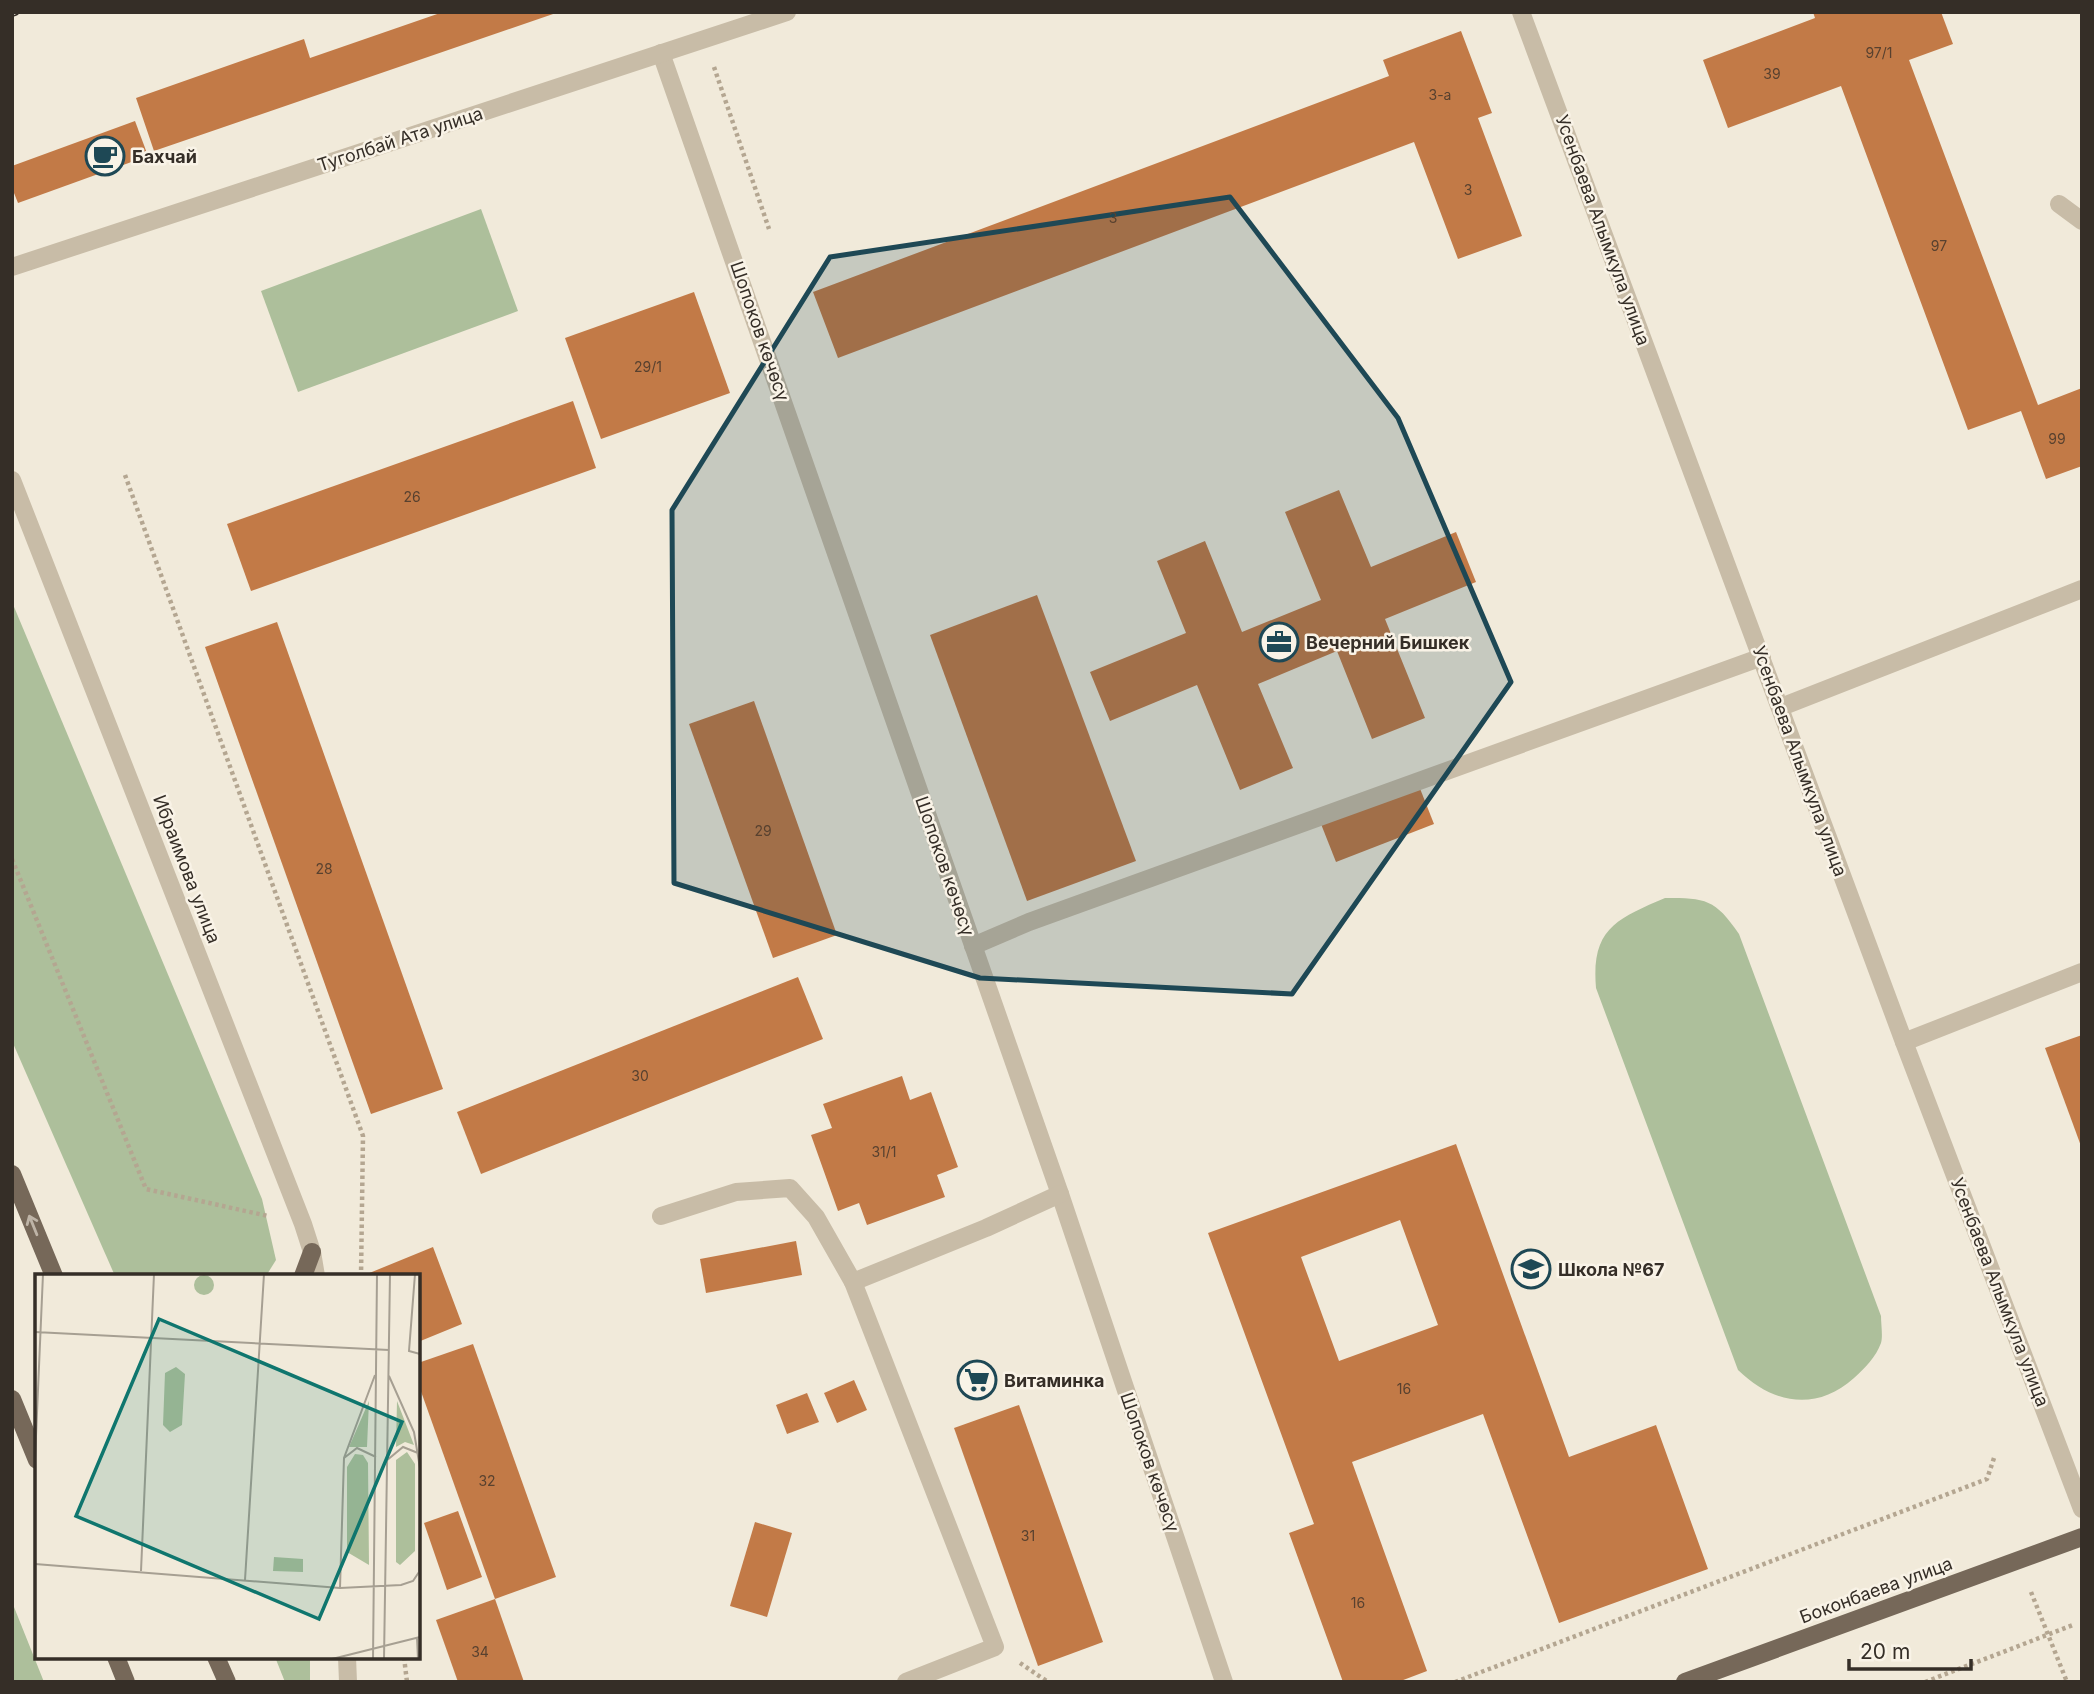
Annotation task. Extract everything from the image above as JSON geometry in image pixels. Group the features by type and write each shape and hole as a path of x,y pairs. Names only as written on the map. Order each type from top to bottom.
{"main road":[{"path":"12,1174 53,1274"},
{"path":"304,1274 312,1252"},
{"path":"12,1399 35,1455"},
{"name":"Боконбаева улица","path":"1685,1682 2082,1537"},
{"path":"117,1659 126,1682"},
{"path":"217,1659 227,1682"}],"street":[{"name":"Туголбай Ата улица","path":"12,267 787,12"},
{"name":"Усенбаева Алымкула улица","path":"1521,12 1904,1042 2082,1509"},
{"name":"Шопоков көчөсү","path":"661,53 1060,1194 1224,1682"},
{"path":"2059,204 2082,221"},
{"name":"Ибраимова улица","path":"12,480 303,1224 316,1274"},
{"path":"1781,707 2082,589"},
{"path":"973,946 1029,922 1762,657"},
{"path":"1904,1042 2082,972"},
{"path":"662,1216 736,1192 790,1188 816,1217 853,1282 995,1647 906,1682"},
{"path":"853,1282 986,1228 1060,1194"},
{"path":"347,1659 348,1682"}],"path":[{"path":"704,39 769,229"},
{"path":"125,475 363,1136 361,1274"},
{"path":"12,859 146,1189 303,1224"},
{"path":"1455,1682 1987,1479 1994,1458"},
{"path":"2031,1592 2067,1682"},
{"path":"1925,1682 2073,1625"},
{"path":"404,1659 407,1682"}],"highlighted area":[{"path":"1230,197 1398,418 1511,682 1292,994 980,978 674,883 672,510 830,257"}],"green space":[{"path":"481,209 518,311 298,392 261,291"},
{"path":"12,602 262,1199 276,1260 267,1274 114,1274 12,1041"},
{"path":"1665,898 1708,903 1723,914 1739,934 1881,1316 1882,1340 1873,1358 1854,1378 1825,1396 1795,1400 1780,1396 1751,1382 1738,1370 1596,988 1598,952 1610,929 1620,920"},
{"path":"12,1602 44,1682 12,1682"},
{"path":"276,1659 310,1659 310,1682 285,1682"}],"building":[{"path":"443,12 556,13 154,151 136,98 304,39 310,58"},
{"path":"1813,12 1941,12 1953,44 1909,60 2038,405 2082,388 2082,466 2046,479 2021,411 1968,430 1841,86 1728,128 1703,60 1815,18"},
{"path":"1461,31 1492,113 1478,118 1522,236 1458,259 1414,142 838,358 813,292 1389,76 1383,60"},
{"path":"135,121 148,156 18,203 12,188 12,166"},
{"path":"694,292 730,393 601,439 565,338"},
{"path":"573,401 596,468 251,591 227,524"},
{"name":"Вечерний Бишкек","path":"1339,490 1371,567 1456,532 1476,582 1385,619 1425,718 1372,739 1337,651 1258,684 1293,768 1240,790 1197,685 1110,721 1090,672 1186,633 1157,561 1205,541 1242,632 1321,600 1285,512"},
{"path":"1037,595 1136,861 1027,901 930,635"},
{"path":"277,622 443,1089 371,1114 205,647"},
{"path":"754,701 837,935 773,958 689,724"},
{"path":"1419,786 1434,824 1336,862 1321,824"},
{"path":"798,977 823,1039 481,1174 457,1112"},
{"path":"2082,1035 2082,1146 2081,1146 2045,1048"},
{"path":"902,1076 910,1100 931,1092 958,1167 937,1175 945,1197 867,1225 859,1203 838,1211 811,1135 832,1128 823,1104"},
{"path":"1456,1144 1569,1457 1656,1425 1708,1569 1559,1623 1483,1414 1352,1462 1427,1671 1398,1682 1343,1682 1289,1533 1314,1524 1208,1233","holes":["1400,1220 1438,1325 1339,1361 1301,1257"]},
{"path":"796,1241 802,1275 706,1293 700,1259"},
{"path":"433,1247 462,1324 420,1341 420,1274 367,1274"},
{"path":"473,1344 556,1577 495,1599 420,1389 420,1362"},
{"path":"854,1380 867,1410 837,1423 824,1393"},
{"path":"807,1393 819,1422 787,1434 776,1405"},
{"path":"1019,1405 1103,1642 1038,1666 954,1428"},
{"path":"458,1511 482,1577 447,1590 424,1523"},
{"path":"755,1522 792,1533 767,1617 730,1606"},
{"path":"495,1599 524,1682 458,1682 436,1620"}],"place":[{"name":"Бахчай","path":"105,156"},
{"name":"Вечерний Бишкек","path":"1279,642"},
{"name":"Школа №67","path":"1531,1269"},
{"name":"Витаминка","path":"977,1380"}]}
